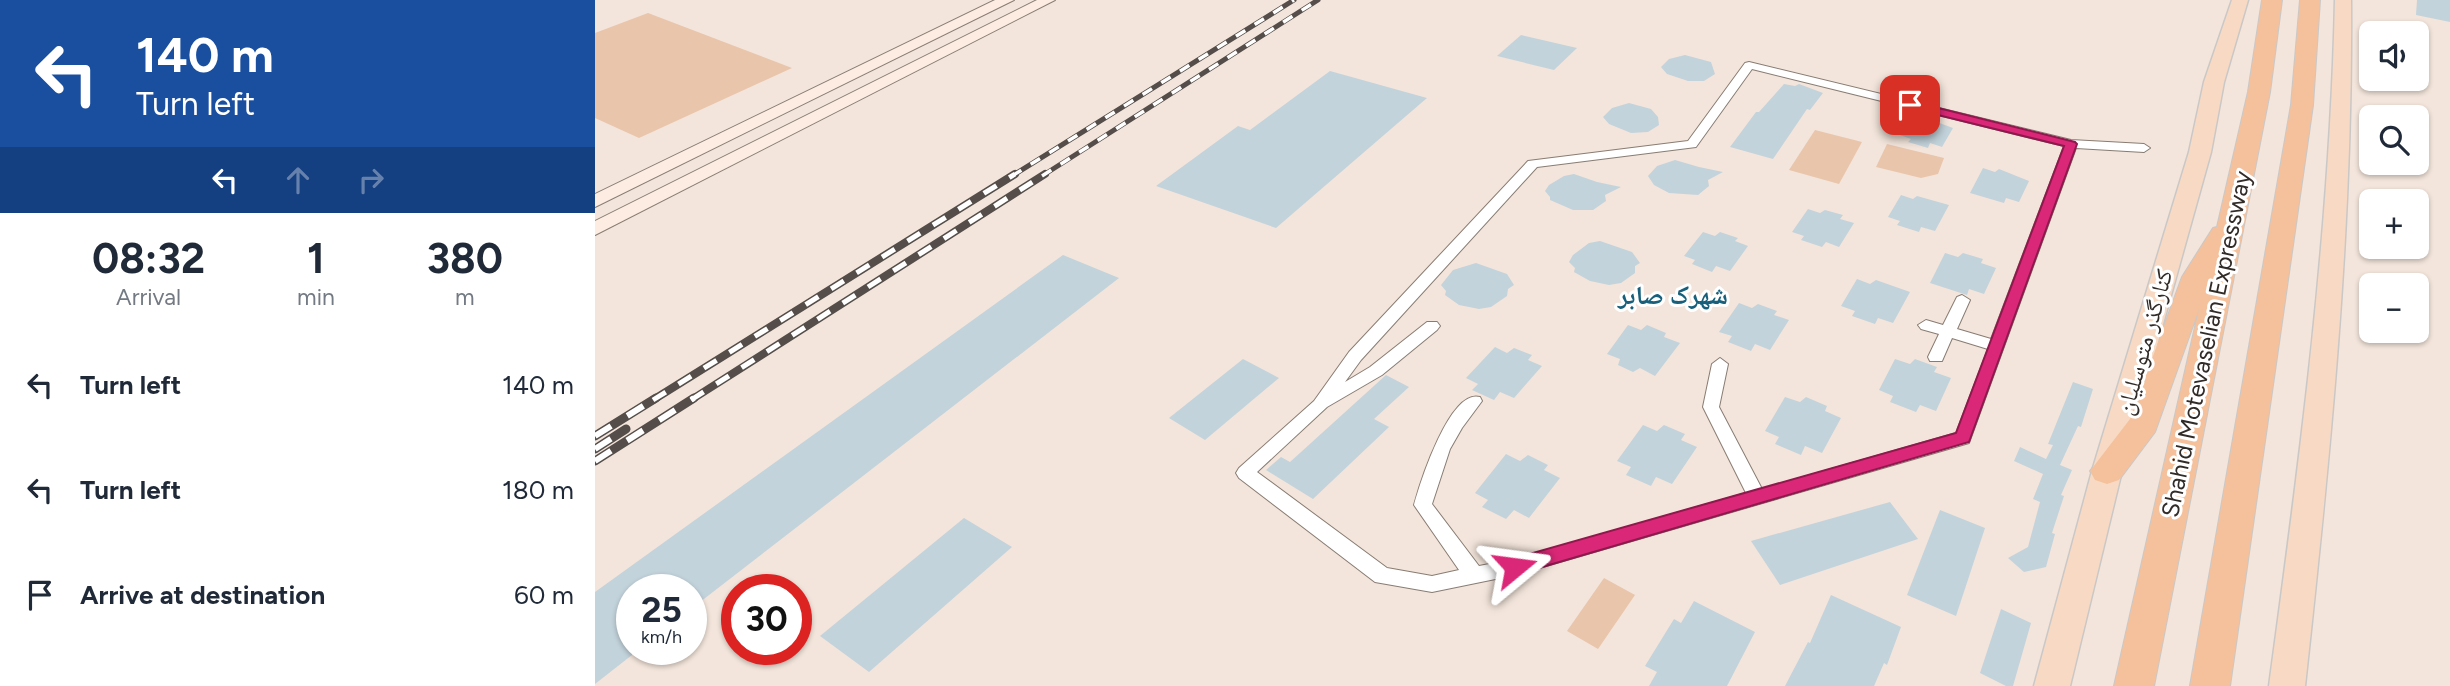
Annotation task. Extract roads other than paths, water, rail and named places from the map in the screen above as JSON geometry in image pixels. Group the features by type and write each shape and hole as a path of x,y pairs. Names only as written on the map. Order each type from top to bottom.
{"highway":[{"name":"Shahid Motevaselian Expressway","path":"2134,686 2259,92 2272,0"},
{"name":"Shahid Motevaselian Expressway","path":"2210,686 2302,105 2310,0"},
{"path":"2107,471 2144,424 2196,277 2233,216"}],"main road":[{"name":"کنارگذر متوسلیان","path":"2052,686 2107,471 2200,152 2214,82 2240,0"},
{"path":"2287,686 2325,379 2344,104 2343,0"}],"street":[{"path":"599,199 1007,0"},
{"path":"595,229 1048,0"},
{"path":"2071,144 1963,438 1515,567 1432,584 1382,576 1245,473 1319,405 1356,356 1533,164 1692,144 1749,65 2071,144 2144,148"},
{"path":"599,199 633,210"},
{"path":"1936,357 1962,300"},
{"path":"1926,325 1997,346"},
{"path":"1319,405 1376,371 1432,326"},
{"path":"1720,365 1711,407 1757,497"},
{"path":"1474,401 1458,418 1432,468 1423,505 1474,575"}],"railway":[{"path":"1012,176 1294,0"},
{"path":"1042,176 1318,0"},
{"path":"653,400 1015,174"},
{"path":"691,400 1045,174"},
{"path":"595,436 656,398"},
{"path":"595,461 694,398"},
{"path":"595,449 626,429"}],"district":[{"name":"شهرک صابر","path":"1673,295"}]}
